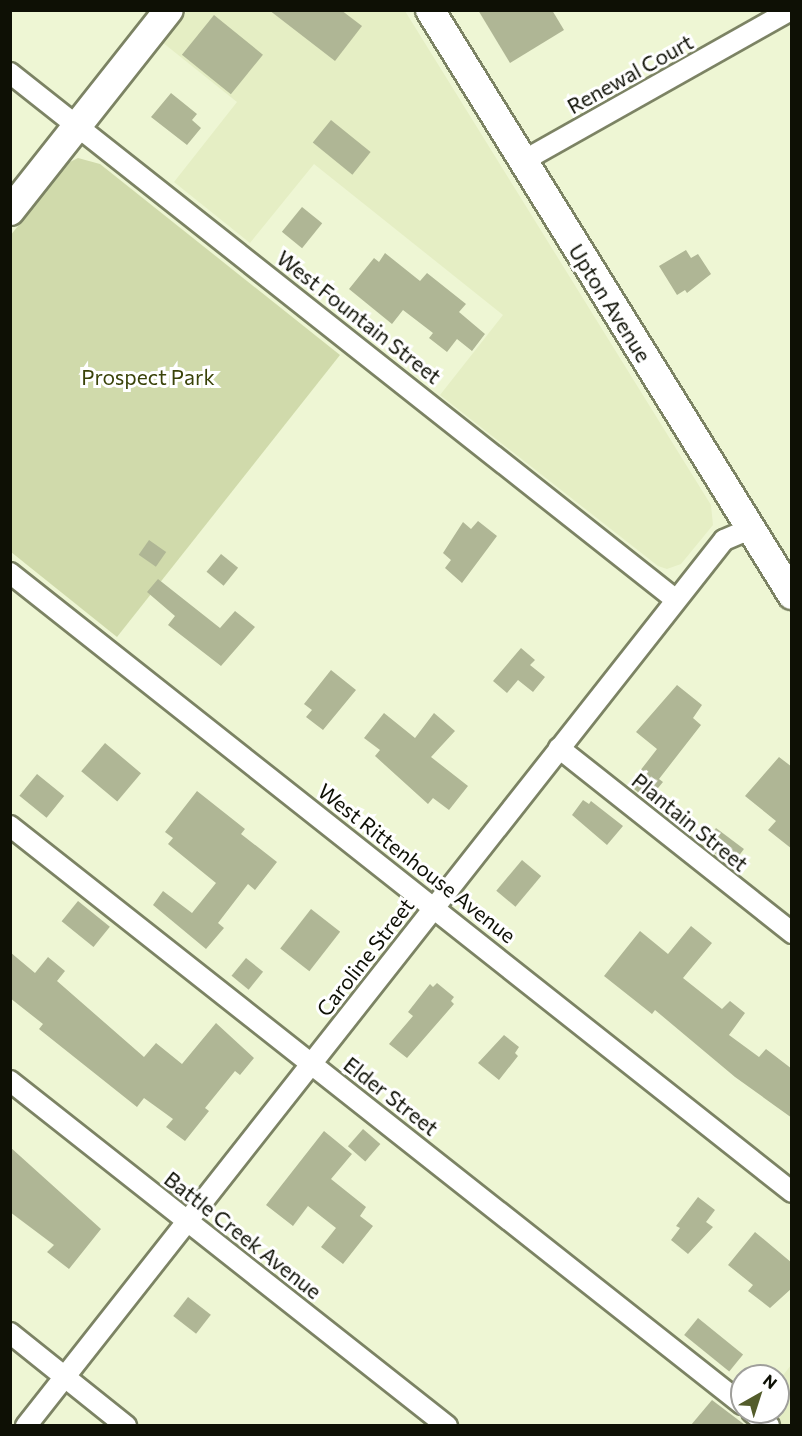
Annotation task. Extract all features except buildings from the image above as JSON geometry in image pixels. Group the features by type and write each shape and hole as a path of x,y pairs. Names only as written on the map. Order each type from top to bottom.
{"street":[{"path":"10,211 169,10"},
{"name":"Upton Avenue","path":"430,10 792,596"},
{"name":"Renewal Court","path":"523,161 791,10"},
{"name":"West Fountain Street","path":"10,73 676,600"},
{"name":"Caroline Street","path":"26,1425 724,540 750,529"},
{"name":"West Rittenhouse Avenue","path":"10,573 792,1192"},
{"name":"Plantain Street","path":"560,748 792,933"},
{"name":"Elder Street","path":"10,826 730,1395"},
{"name":"Battle Creek Avenue","path":"10,1082 447,1425"},
{"path":"10,1333 126,1425"}],"shaded area":[{"path":"187,11 405,11 711,505 713,525 681,564 667,569 658,566 440,395 503,315 314,164 250,243 174,182 237,102 162,42"},
{"path":"790,1366 791,1425 779,1425 790,1424"}],"green space":[{"name":"Prospect Park","path":"78,158 100,164 340,355 117,637 11,552 10,236 68,163"}]}
